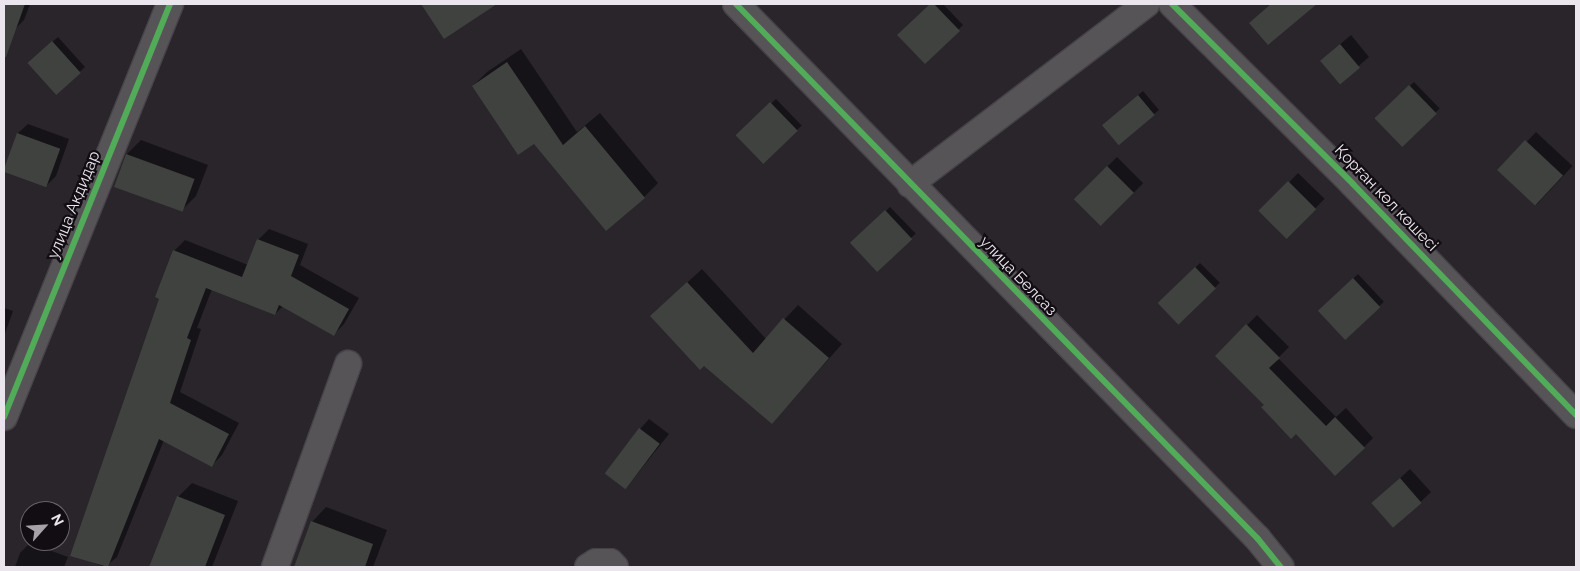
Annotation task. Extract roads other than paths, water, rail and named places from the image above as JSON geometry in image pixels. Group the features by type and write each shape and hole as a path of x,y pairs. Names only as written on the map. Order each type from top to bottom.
{"street":[{"name":"улица Акдидар","path":"4,417 170,4"},
{"name":"улица Белсаз","path":"736,4 1258,539 1280,567"},
{"path":"910,184 1146,4"},
{"name":"Қорған көл көшесі","path":"1172,4 1353,184 1576,415"},
{"path":"275,567 348,364"},
{"path":"588,567 596,562 610,562 615,567"}]}
